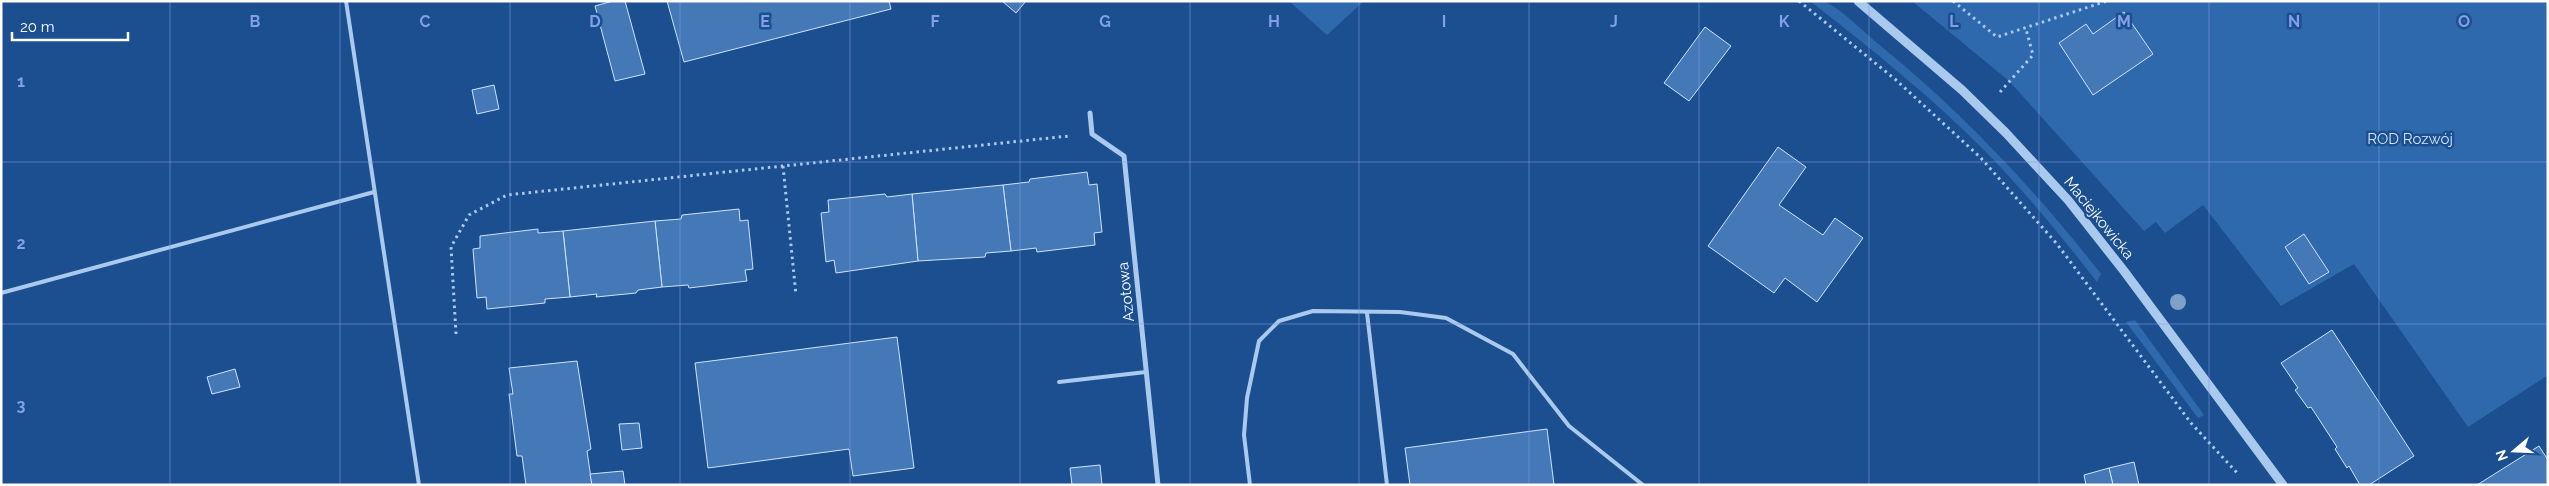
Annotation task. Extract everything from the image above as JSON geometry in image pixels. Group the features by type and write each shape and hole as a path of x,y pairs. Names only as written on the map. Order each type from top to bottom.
{"street":[{"name":"Maciejkowicka","path":"1858,1 1968,96 2006,133 2068,200 2143,296 2283,485"},
{"path":"1090,112 1092,134"},
{"name":"Azotowa","path":"1092,134 1124,156 1158,485"}],"lane":[{"path":"346,1 419,485"},
{"path":"1,293 374,192"},
{"path":"1250,485 1244,435 1247,398 1259,341 1279,321 1313,311 1400,312 1446,318 1513,354 1570,426 1643,485"},
{"path":"1367,313 1386,485"},
{"path":"1059,382 1146,372"}],"path":[{"path":"1798,1 1896,80 1980,157 2057,244 2192,423 2239,475"},
{"path":"1953,1 1997,37 2107,1"},
{"path":"2000,92 2033,55 2026,28"},
{"path":"456,334 451,247 468,215 507,195 1092,134"},
{"path":"783,166 796,296"}],"green space":[{"path":"1289,1 1364,1 1327,35"},
{"path":"1810,1 1824,1 1844,14 1938,95 1967,123 2023,181 2076,242 2101,274 2097,282 2029,199 1965,132 1901,74"},
{"name":"ROD Rozwój","path":"1912,1 2548,1 2548,375 2468,427 2354,264 2281,306 2203,205 2165,233 2156,222 2144,231 2009,81"},
{"path":"2135,320 2204,415 2198,418 2126,322"}],"building":[{"path":"613,1 625,1 645,74 615,81 595,6"},
{"path":"667,1 889,1 891,9 684,62"},
{"path":"1002,1 1026,1 1016,13"},
{"path":"2124,12 2153,54 2093,95 2059,43 2086,24 2093,34"},
{"path":"1705,27 1731,46 1689,101 1664,83"},
{"path":"494,85 499,109 477,114 472,90"},
{"path":"1778,147 1806,167 1779,205 1823,235 1835,218 1863,238 1817,302 1785,278 1774,293 1708,246"},
{"path":"1087,172 1089,185 1097,184 1102,232 1094,233 1095,245 1037,252 1036,248 1011,251 1003,185 1029,182 1030,179"},
{"path":"1003,185 1011,251 986,253 985,257 918,261 912,194"},
{"path":"885,194 887,197 912,194 918,261 836,273 834,260 826,262 821,213 829,212 828,200"},
{"path":"739,209 740,221 748,220 753,269 745,270 747,281 689,288 688,285 662,287 655,221 681,219 682,215"},
{"path":"655,221 662,287 638,290 636,293 596,297 597,294 570,297 563,231"},
{"path":"538,229 538,233 563,231 570,297 545,299 545,303 487,309 486,297 477,298 473,249 480,248 480,236"},
{"path":"2304,234 2329,272 2309,284 2285,247"},
{"path":"2332,330 2414,456 2369,485 2360,485 2349,466 2347,468 2335,449 2337,447 2311,407 2308,408 2295,390 2298,388 2281,363"},
{"path":"897,337 914,468 853,476 849,449 708,468 695,363"},
{"path":"577,361 591,449 587,451 592,485 526,485 522,456 517,456 509,394 513,394 509,368"},
{"path":"235,369 240,387 212,394 207,377"},
{"path":"639,423 642,448 622,450 619,424"},
{"path":"1547,429 1554,485 1410,485 1405,448"},
{"path":"2539,446 2548,460 2548,485 2477,485"},
{"path":"2134,462 2139,485 2113,485 2109,468"},
{"path":"1100,465 1102,485 1072,485 1070,468"},
{"path":"2109,468 2113,485 2086,485 2084,475"},
{"path":"623,471 625,485 592,485 590,474"}]}
